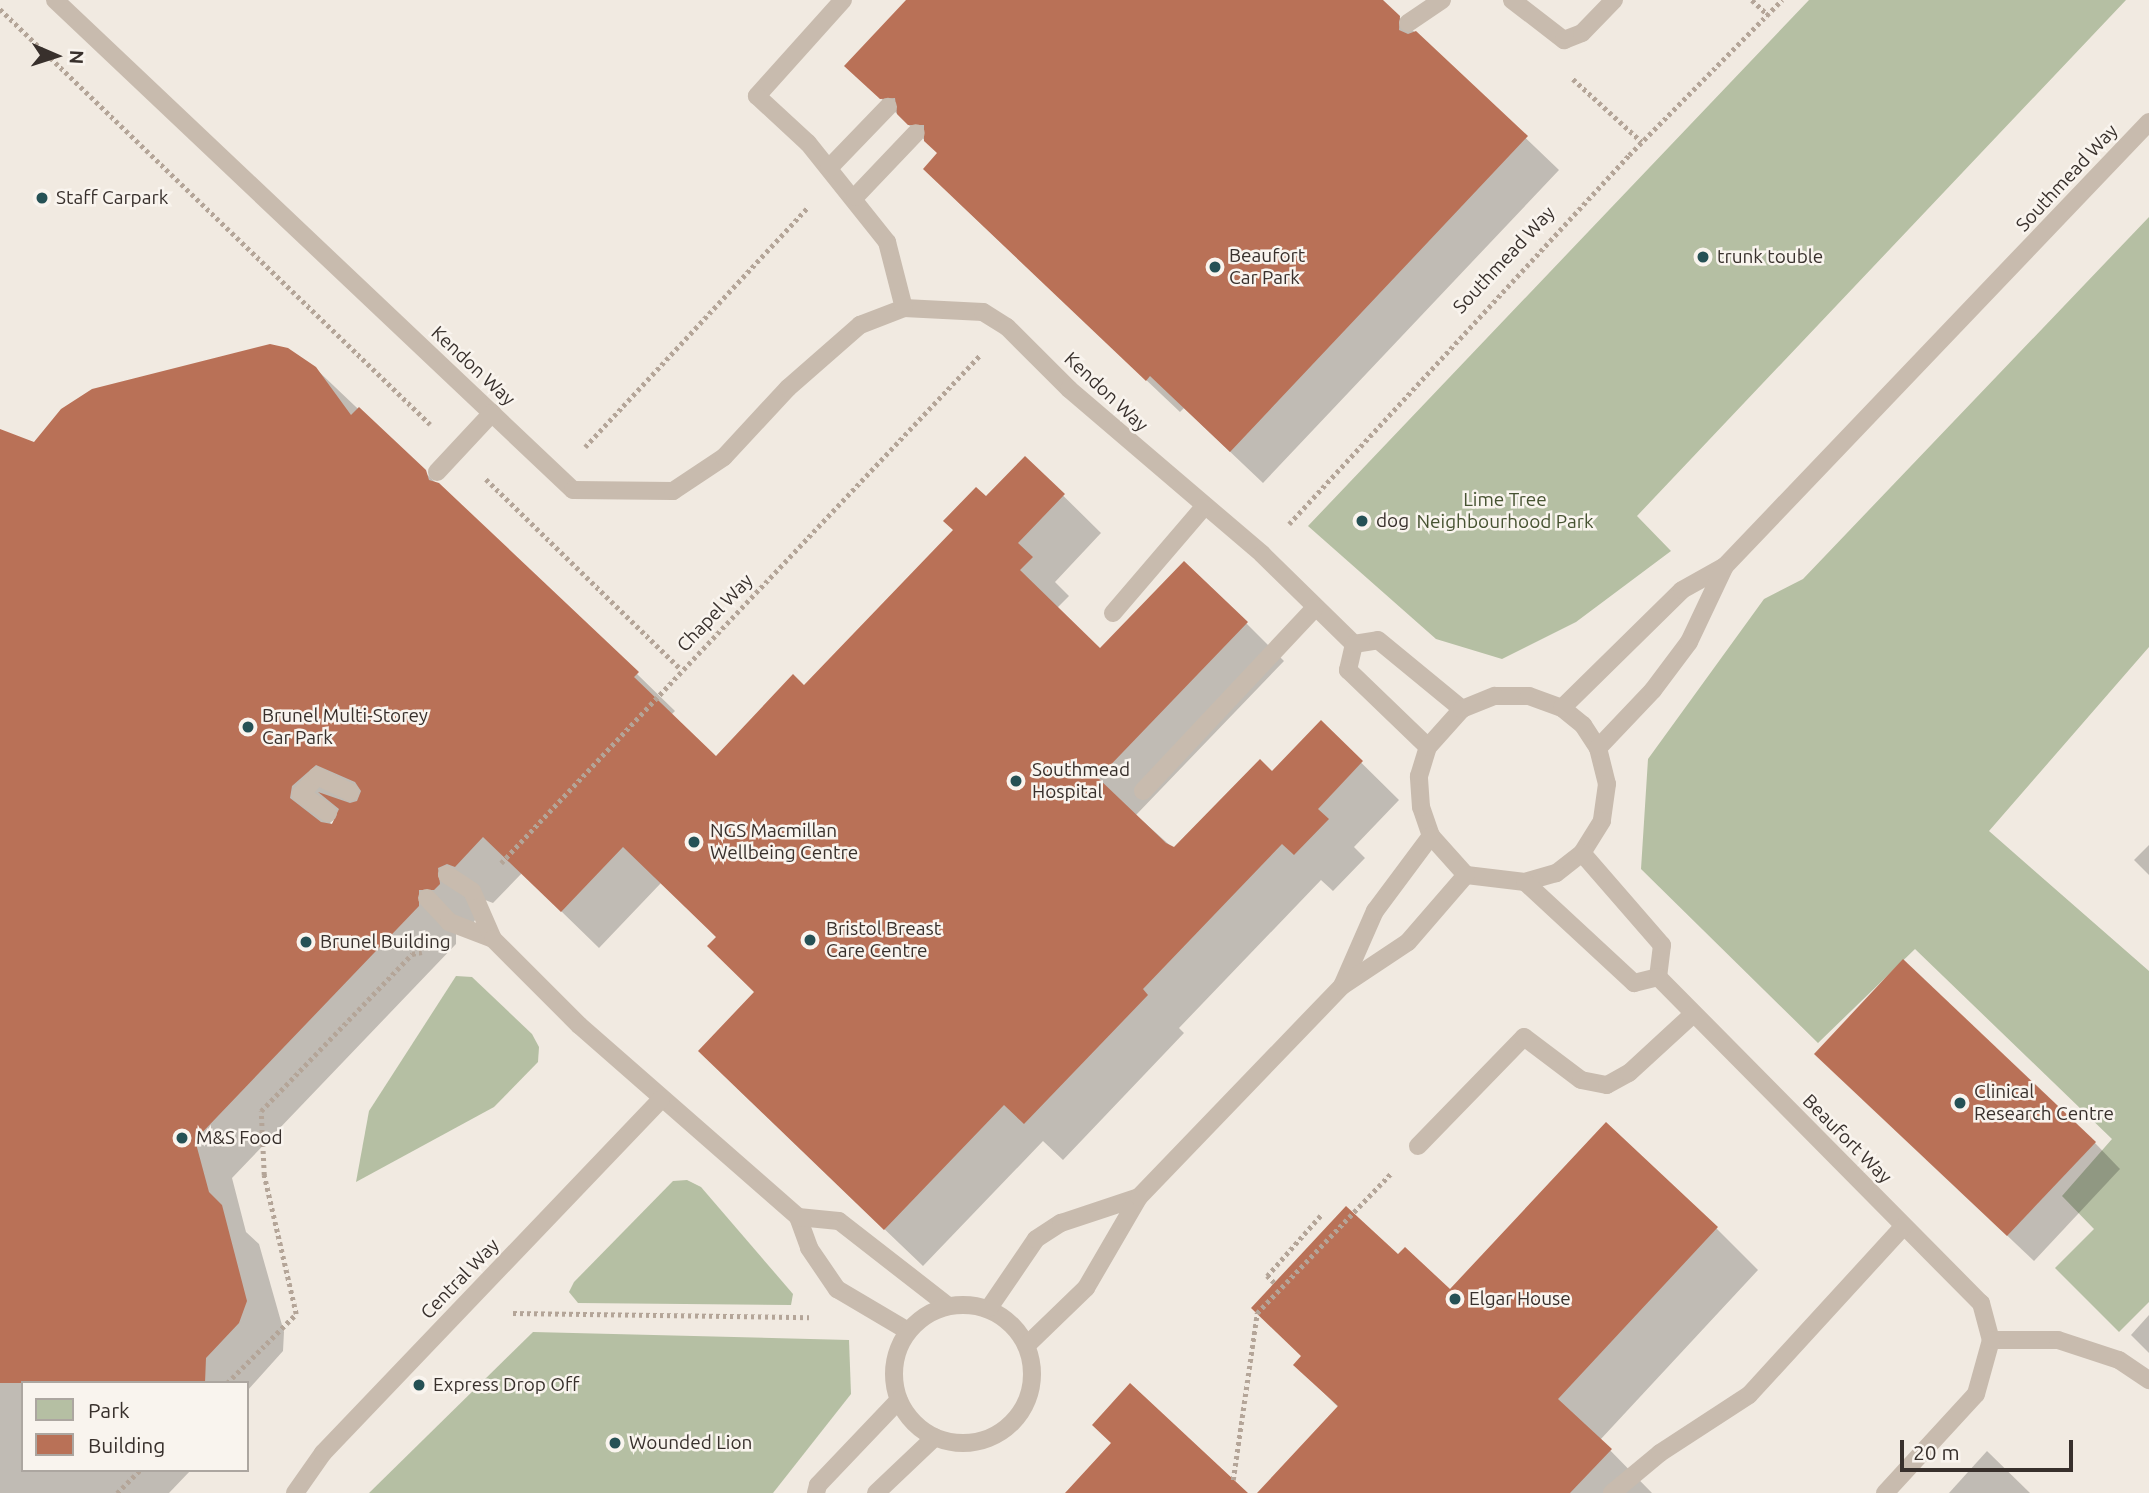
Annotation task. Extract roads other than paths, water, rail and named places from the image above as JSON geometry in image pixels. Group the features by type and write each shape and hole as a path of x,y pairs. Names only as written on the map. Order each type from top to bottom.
{"lane":[{"name":"Kendon Way","path":"55,0 573,489 673,491 724,457 788,388 860,325 904,308 983,312 1007,327 1069,389 1203,508 1262,554 1315,608"},
{"path":"843,0 757,96 833,172 855,197 887,242 904,308"},
{"path":"1408,23 1442,0"},
{"path":"1512,0 1564,40 1582,33 1614,0"},
{"path":"833,172 888,107"},
{"name":"Southmead Way","path":"1562,708 1682,590 1725,566 2149,122"},
{"path":"855,197 916,133"},
{"path":"437,472 492,413"},
{"path":"1113,612 1203,508"},
{"name":"Southmead Way","path":"1598,748 1653,690 1689,642 1725,566"},
{"path":"1143,791 1315,608 1354,644"},
{"path":"1354,644 1378,640 1462,709"},
{"path":"1354,644 1348,670 1428,747"},
{"path":"1494,696 1529,696 1562,708 1583,725 1598,748 1607,784 1602,821 1582,852 1556,873 1525,883 1466,875 1430,836 1420,807 1419,776 1428,747 1462,709 1494,696"},
{"path":"328,813 301,794 317,776 350,792"},
{"path":"1342,986 1375,911 1430,836"},
{"path":"1525,883 1634,983 1658,977 1662,945 1582,852"},
{"path":"447,875 472,891 493,939"},
{"path":"1027,1345 1086,1288 1139,1197 1342,986 1408,942 1466,875"},
{"path":"427,898 449,922 493,939 662,1099 798,1217 809,1248 837,1289 908,1331"},
{"name":"Beaufort Way","path":"1658,977 1692,1015 1981,1303 1991,1340"},
{"path":"1418,1146 1524,1037 1581,1080 1607,1085 1629,1073 1692,1015"},
{"name":"Central Way","path":"295,1493 323,1453 662,1099"},
{"path":"989,1308 1036,1239 1061,1223 1139,1197"},
{"path":"798,1217 839,1221 948,1306"},
{"path":"1612,1493 1660,1453 1749,1395 1904,1226"},
{"path":"948,1306 989,1308 1011,1323 1027,1345 1032,1372 1028,1399 1013,1422 990,1438 962,1443 935,1437 914,1422 899,1400 894,1377 897,1353 908,1331 926,1315 948,1306"},
{"path":"1885,1493 1976,1394 1991,1340 2059,1340 2119,1360 2149,1380"},
{"path":"816,1493 818,1485 899,1400"},
{"path":"876,1493 935,1437"}],"place":[{"name":"Staff Carpark","path":"42,198"},
{"name":"trunk touble","path":"1703,257"},
{"name":"Beaufort Car Park","path":"1215,267"},
{"name":"dog","path":"1362,521"},
{"name":"Brunel Multi-Storey Car Park","path":"248,727"},
{"name":"Southmead Hospital","path":"1016,781"},
{"name":"NGS Macmillan Wellbeing Centre","path":"694,842"},
{"name":"Bristol Breast Care Centre","path":"810,940"},
{"name":"Brunel Building","path":"306,942"},
{"name":"Clinical Research Centre","path":"1960,1103"},
{"name":"M&S Food","path":"182,1138"},
{"name":"Elgar House","path":"1455,1299"},
{"name":"Express Drop Off","path":"419,1385"},
{"name":"Wounded Lion","path":"615,1443"}],"park label":[{"name":"Lime Tree Neighbourhood Park","path":"1505,511"}]}
